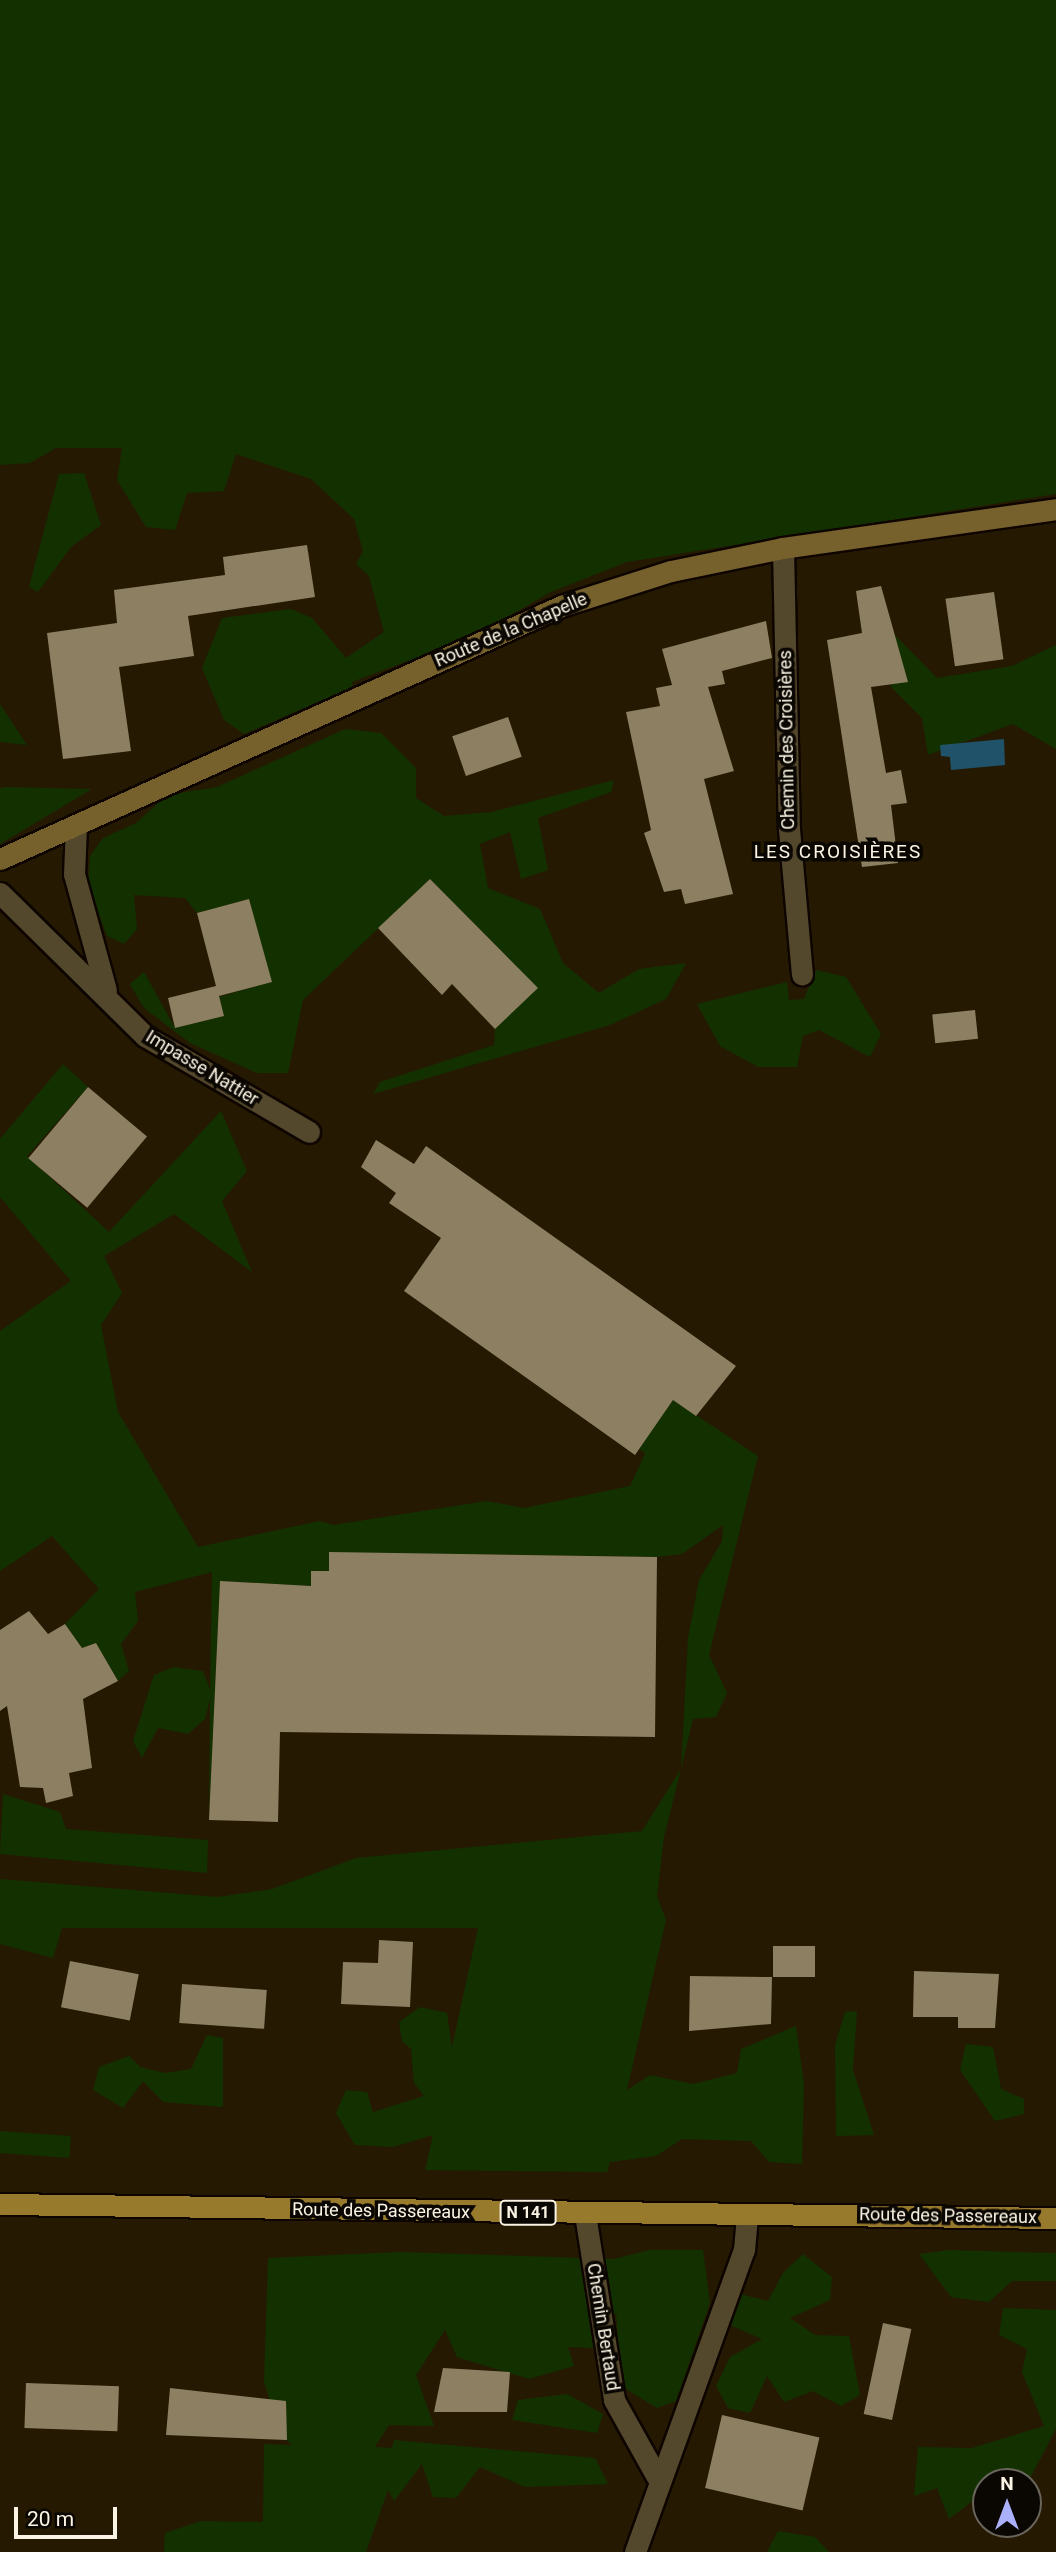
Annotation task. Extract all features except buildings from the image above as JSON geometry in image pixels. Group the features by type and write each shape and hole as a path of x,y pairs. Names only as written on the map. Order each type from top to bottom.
{"main road":[{"name":"Route de la Chapelle","path":"0,859 561,606 671,570 783,548 1056,509"},
{"name":"Route des Passereaux","path":"0,2204 585,2214 1056,2218"}],"street":[{"name":"Chemin des Croisières","path":"783,548 789,829 802,974"},
{"name":"Impasse Nattier","path":"76,825 74,874 107,992"},
{"name":"Impasse Nattier","path":"0,892 107,992 145,1036 309,1132"},
{"name":"Chemin Bertaud","path":"585,2214 614,2400 657,2477"},
{"path":"635,2552 657,2477 744,2250 747,2216"}],"green space":[{"path":"0,0 1056,0 1056,494 627,562 551,592 474,636 352,682 353,687 244,734 224,720 202,668 222,618 291,609 312,618 346,658 384,632 369,576 356,564 363,551 354,519 311,479 236,454 224,491 187,493 175,530 146,527 117,480 122,448 56,448 30,463 0,465"},
{"path":"84,473 101,525 71,547 38,592 29,587 59,474"},
{"path":"889,629 937,678 1012,666 1056,645 1056,749 1013,724 928,755 922,718 892,688 872,633"},
{"path":"0,704 27,745 0,742"},
{"path":"345,729 381,733 416,768 416,798 444,816 492,812 614,780 611,792 538,818 548,870 521,879 510,832 480,844 488,888 540,909 563,963 599,993 639,969 686,963 666,999 610,1025 373,1094 380,1082 494,1045 495,1029 537,988 430,879 303,1000 288,1073 257,1073 190,1043 144,1008 130,984 144,972 175,1028 224,1016 219,997 271,982 249,899 197,913 185,898 134,895 137,929 124,944 107,936 88,886 90,856 103,838 136,823 167,795 217,787"},
{"path":"0,788 92,789 0,844"},
{"path":"816,970 846,977 881,1034 870,1057 819,1030 803,1036 797,1067 758,1067 720,1046 697,1004 787,982 789,1000 804,999"},
{"path":"63,1064 88,1087 27,1156 109,1232 221,1111 247,1171 222,1201 252,1272 174,1214 104,1256 122,1293 101,1325 118,1412 198,1547 320,1521 333,1525 487,1501 524,1508 630,1486 645,1454 639,1448 673,1400 758,1456 709,1655 727,1693 716,1717 693,1719 681,1769 688,1638 699,1580 722,1541 723,1525 682,1554 657,1557 478,1554 448,1568 311,1571 311,1586 220,1581 209,1820 210,1699 205,1719 188,1734 158,1728 142,1758 133,1741 154,1675 174,1667 203,1671 210,1690 212,1572 135,1592 138,1621 121,1644 129,1671 118,1681 96,1643 82,1648 65,1624 99,1589 52,1536 0,1571 0,1331 71,1281 0,1197 0,1139"},
{"path":"681,1769 664,1837 657,1896 666,1920 627,2090 650,2075 693,2084 737,2073 741,2049 796,2026 804,2084 802,2164 769,2162 751,2141 682,2139 656,2156 610,2162 607,2172 425,2170 433,2135 393,2147 355,2145 336,2113 346,2090 367,2092 373,2112 424,2096 414,2083 411,2049 402,2041 399,2022 420,2007 447,2013 452,2047 478,1928 62,1928 53,1958 0,1944 0,1879 218,1897 272,1889 356,1858 642,1831"},
{"path":"3,1794 60,1812 66,1829 208,1840 207,1873 0,1854"},
{"path":"857,2011 853,2070 874,2135 836,2136 835,2045 845,2012"},
{"path":"207,2035 223,2038 223,2107 163,2102 143,2081 123,2108 93,2090 99,2067 129,2056 140,2067 165,2073 191,2069"},
{"path":"966,2044 993,2047 1001,2089 1024,2099 1024,2114 995,2121 960,2070"},
{"path":"0,2131 71,2136 69,2158 0,2153"},
{"path":"649,2250 703,2250 710,2303 676,2401 657,2408 621,2386 616,2313 593,2348 568,2347 574,2366 529,2379 457,2357 445,2330 416,2375 434,2426 389,2425 375,2447 392,2448 394,2440 595,2458 608,2484 525,2487 480,2467 456,2498 433,2497 422,2464 394,2501 388,2490 366,2552 164,2552 165,2533 201,2521 263,2522 264,2444 292,2445 281,2435 264,2382 268,2258 400,2252 614,2259"},
{"path":"949,2250 1056,2253 1056,2281 1012,2281 989,2302 951,2297 919,2254"},
{"path":"803,2254 832,2277 830,2300 790,2318 815,2335 849,2336 860,2395 841,2406 813,2391 784,2402 767,2376 750,2413 728,2408 716,2386 730,2357 762,2339 727,2324 740,2294 768,2301 783,2273"},
{"path":"1003,2308 1056,2310 1056,2429 1035,2468 972,2468 972,2502 949,2519 937,2488 914,2496 918,2447 972,2448 1044,2426 1022,2372 1027,2349 999,2335"},
{"path":"567,2394 603,2414 597,2433 512,2420 518,2400"},
{"path":"778,2531 815,2537 829,2552 767,2552"}],"water":[{"path":"1004,739 1005,765 951,770 950,757 941,756 940,745"}],"district":[{"name":"LES CROISIÈRES","path":"838,852"}]}
